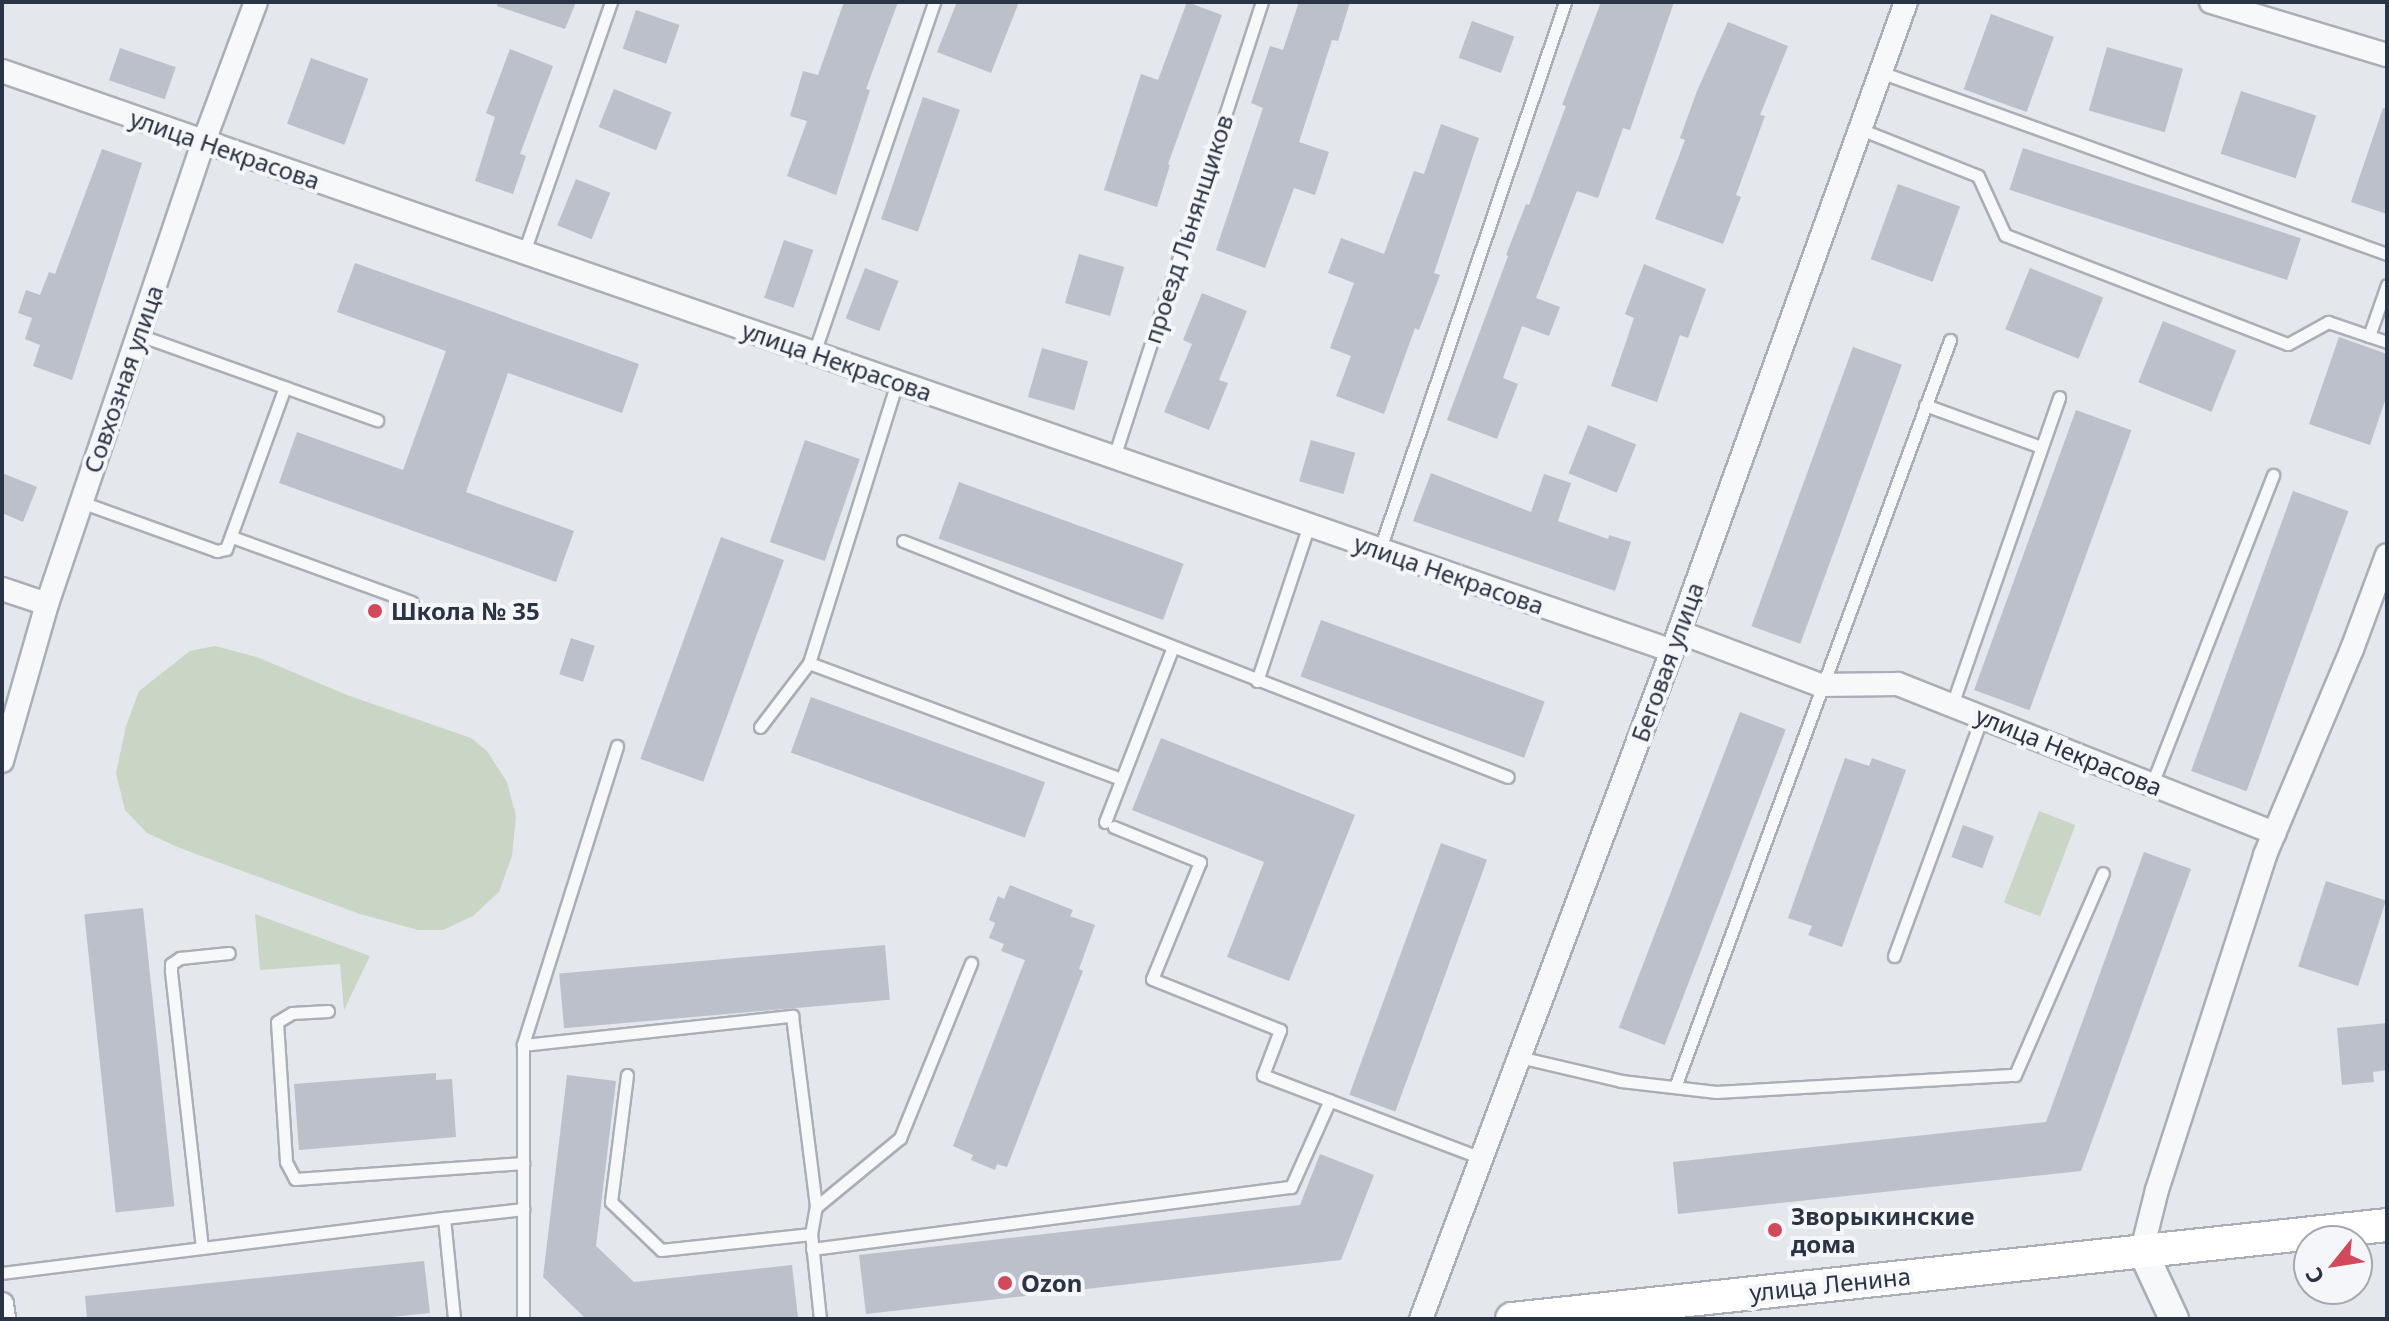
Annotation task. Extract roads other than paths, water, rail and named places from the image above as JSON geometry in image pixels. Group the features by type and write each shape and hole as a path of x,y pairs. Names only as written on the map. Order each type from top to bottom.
{"main road":[{"name":"улица Ленина","path":"1512,1319 2387,1225"}],"street":[{"name":"Совхозная улица","path":"2,761 47,604 81,502 204,141 256,2"},
{"name":"Беговая улица","path":"1421,1319 1675,642 1906,2"},
{"path":"2211,2 2387,55"},
{"name":"улица Некрасова","path":"2,71 1380,549 1820,685 1898,684 2275,833"},
{"path":"2174,1319 2142,1250 2157,1190 2275,833 2387,555"},
{"path":"2,589 47,604"},
{"path":"2,1304 4,1319"}],"lane":[{"path":"524,252 611,2"},
{"path":"814,353 934,2"},
{"name":"проезд Льнянщиков","path":"1114,457 1262,2"},
{"path":"1380,549 1565,2"},
{"path":"1880,72 2387,254"},
{"path":"1860,129 1978,176 2005,235 2288,344 2328,322 2387,342"},
{"path":"2369,336 2387,285"},
{"path":"139,335 377,420"},
{"path":"1675,1087 1820,685 1950,340"},
{"path":"760,727 809,663 897,382"},
{"path":"81,502 217,551 226,549 285,387"},
{"path":"1952,705 2059,397"},
{"path":"1925,405 2041,447"},
{"path":"2152,784 2273,475"},
{"path":"1257,681 1309,525"},
{"path":"232,537 412,602"},
{"path":"903,541 1172,649 1508,777"},
{"path":"1172,649 1121,779 1109,825 1200,862 1152,979 1280,1030 1263,1075 1482,1158"},
{"path":"809,663 1121,779"},
{"path":"1894,956 1982,717"},
{"path":"523,1319 523,1045 617,746"},
{"path":"1519,1057 1621,1081 1716,1092 2015,1075 2103,873"},
{"path":"202,1248 171,964 180,958 229,953"},
{"path":"816,1207 900,1138 971,963"},
{"path":"328,1011 292,1013 277,1022 286,1162 295,1179 523,1163"},
{"path":"523,1045 792,1016 816,1207 811,1234 820,1319"},
{"path":"627,1075 611,1202 661,1250 811,1234"},
{"path":"812,1249 1291,1187 1330,1100"},
{"path":"2,1273 523,1209"},
{"path":"444,1218 454,1319"}],"place":[{"name":"Школа № 35","path":"375,611"},
{"name":"Зворыкинские дома","path":"1775,1230"},
{"name":"Ozon","path":"1005,1283"}]}
